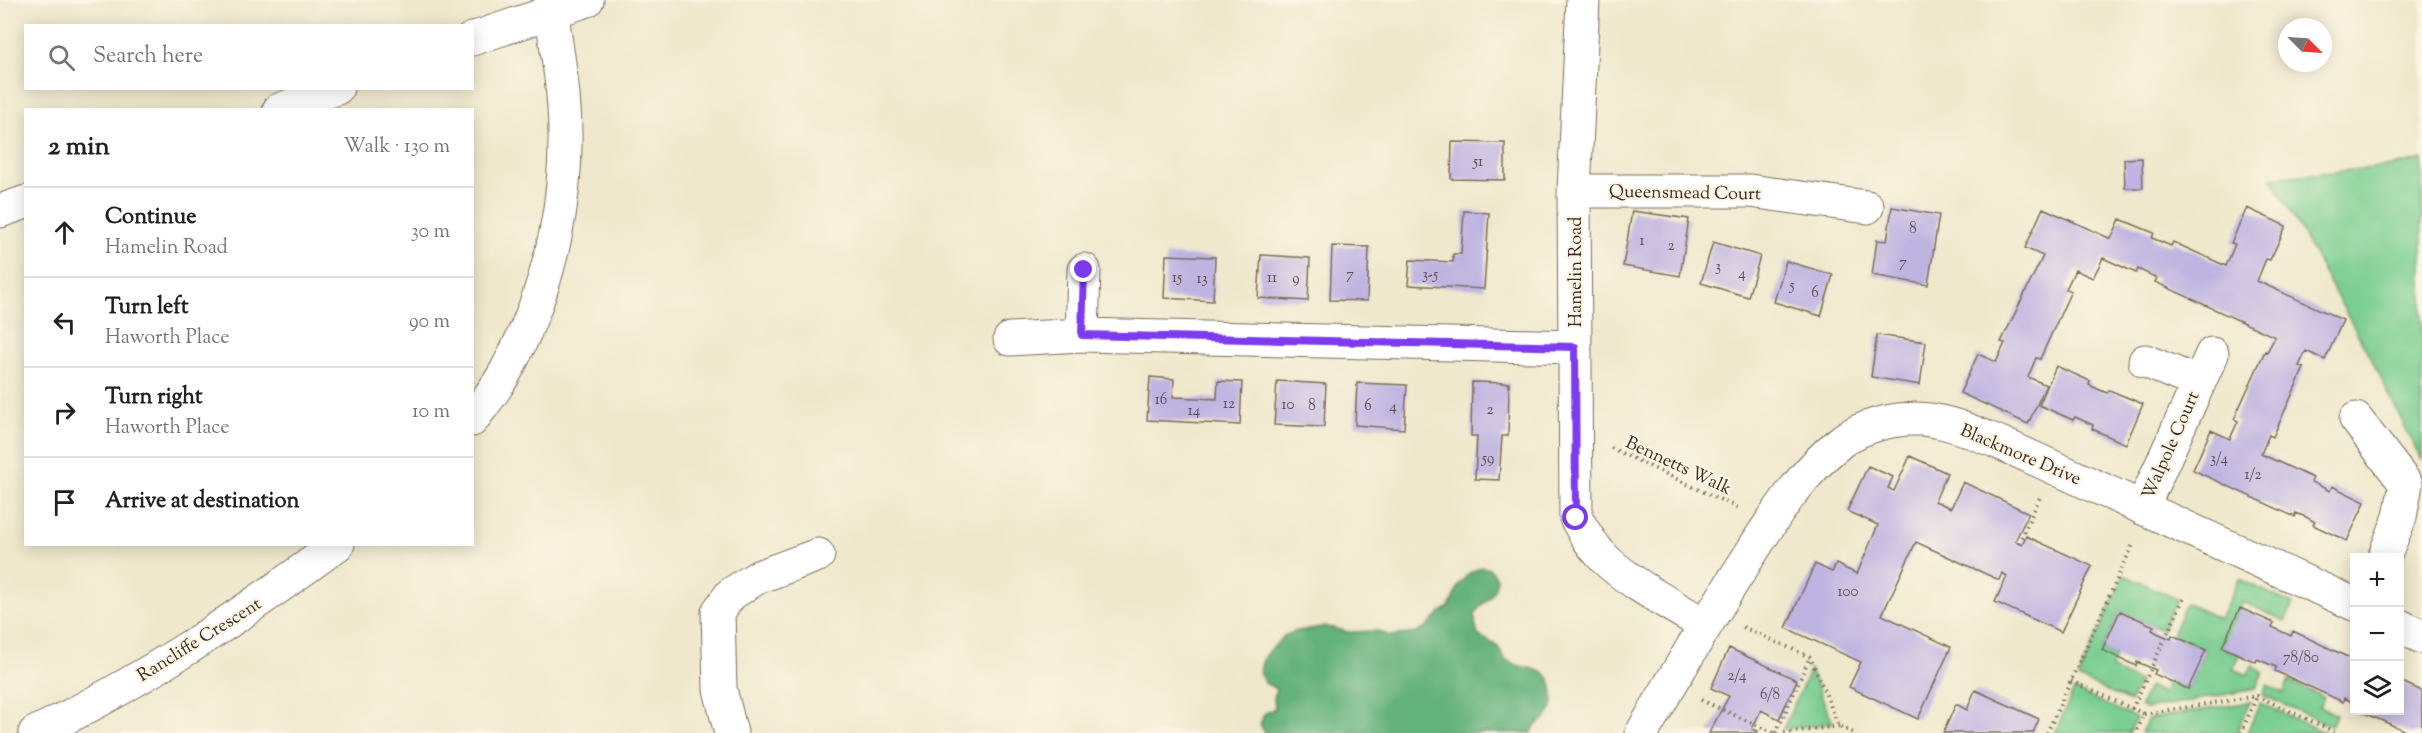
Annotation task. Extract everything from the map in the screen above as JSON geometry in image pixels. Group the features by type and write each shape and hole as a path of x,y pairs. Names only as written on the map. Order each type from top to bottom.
{"street":[{"path":"474,38 551,5 586,0"},
{"name":"Hamelin Road","path":"1582,0 1574,191 1576,518 1589,541 1622,573 1709,619"},
{"path":"474,417 508,369 537,306 557,234 565,154 564,107 551,5"},
{"path":"284,108 332,90"},
{"name":"Queensmead Court","path":"1574,191 1750,191 1867,207"},
{"path":"0,211 24,203"},
{"path":"1082,335 1084,270"},
{"path":"1010,339 1082,335 1575,347"},
{"name":"Walpole Court","path":"2145,509 2212,354"},
{"name":"Walpole Court","path":"2145,361 2199,383"},
{"name":"Blackmore Drive","path":"1642,733 1709,619 1770,523 1814,467 1845,438 1878,424 1913,419 1947,423 2000,443 2350,602"},
{"path":"2356,419 2406,484 2400,517 2386,553"},
{"name":"Rancliffe Crescent","path":"49,730 154,669 260,601 335,546"},
{"path":"731,733 720,689 718,612 731,594 758,577 818,555"},
{"path":"2404,628 2422,637"}],"path":[{"name":"Bennetts Walk","path":"1576,431 1770,523"},
{"path":"2019,543 2054,467"},
{"path":"2047,733 2145,509"},
{"path":"2132,709 2184,598"},
{"path":"1709,619 1810,657 1839,726 1836,733"},
{"path":"1678,671 1703,688 1699,699 1775,733 1810,657"},
{"path":"2071,681 2144,714 2258,696 2337,733"},
{"path":"2241,733 2258,696"},
{"path":"2136,733 2144,714"},
{"path":"1784,733 1839,726 1853,733"}],"green space":[{"path":"2422,159 2422,461 2368,353 2272,178 2393,166"},
{"path":"1482,567 1490,569 1497,578 1491,596 1475,615 1478,635 1498,647 1505,659 1513,664 1544,673 1552,687 1553,700 1550,712 1546,718 1535,725 1532,733 1265,733 1260,725 1264,714 1275,708 1276,689 1265,683 1259,673 1264,657 1284,636 1297,631 1322,627 1348,632 1378,631 1390,636 1417,633 1449,607 1460,583 1471,572"},
{"path":"2124,575 2177,599 2162,630 2120,611 2102,650 2116,657 2110,669 2139,682 2130,702 2078,678"},
{"path":"2239,579 2293,604 2285,621 2243,602 2222,647 2240,655 2233,669 2247,675 2252,666 2263,672 2255,689 2145,709 2140,706 2149,687 2163,693 2169,681 2188,689 2206,650 2172,635 2186,603 2220,619"},
{"path":"1810,670 1833,723 1783,729"},
{"path":"2289,681 2324,697 2319,707 2336,715 2331,726 2263,695 2267,685 2284,693"},
{"path":"2074,690 2136,718 2129,733 2055,733"},
{"path":"2250,702 2236,733 2141,733 2148,719"},
{"path":"2260,703 2326,733 2247,733"}],"building":[{"path":"1452,142 1505,143 1505,180 1451,179"},
{"path":"2142,158 2143,188 2125,188 2124,159"},
{"path":"1892,207 1939,215 1928,285 1872,275 1877,240 1887,241"},
{"path":"2043,208 2111,239 2120,219 2154,233 2152,238 2171,246 2173,242 2226,266 2235,244 2231,243 2247,208 2286,226 2270,260 2266,259 2257,281 2343,320 2325,360 2306,351 2299,366 2304,368 2273,437 2269,435 2261,454 2313,478 2311,482 2330,491 2332,486 2365,502 2347,541 2313,525 2315,522 2306,517 2296,513 2295,517 2193,470 2211,430 2230,439 2238,421 2234,419 2265,351 2267,352 2275,337 2155,282 2157,278 2138,269 2136,273 2103,258 2093,278 2075,270 2066,289 2071,291 2040,359 2036,358 2028,377 2046,385 2028,424 1960,393 1978,354 1996,362 2005,343 2001,342 2043,256 2025,248"},
{"path":"1464,211 1489,213 1484,289 1408,285 1410,260 1453,262 1453,254 1461,254"},
{"path":"1632,211 1689,219 1680,276 1623,266"},
{"path":"1713,242 1760,256 1748,297 1701,283"},
{"path":"1332,246 1369,247 1367,301 1330,300"},
{"path":"1166,255 1215,257 1213,301 1164,298"},
{"path":"1261,255 1310,258 1308,301 1258,298"},
{"path":"1786,261 1833,275 1821,316 1774,302"},
{"path":"1877,335 1926,342 1920,385 1871,377"},
{"path":"2056,366 2090,381 2089,385 2107,393 2109,390 2143,404 2126,444 2092,429 2093,425 2075,417 2073,420 2039,405"},
{"path":"1150,377 1174,379 1173,397 1217,399 1218,381 1242,382 1240,425 1147,420"},
{"path":"1277,381 1326,384 1324,427 1274,425"},
{"path":"1472,382 1509,383 1508,436 1502,436 1499,480 1475,479 1477,436 1471,436"},
{"path":"1357,383 1407,385 1404,429 1355,425"},
{"path":"1910,456 1947,473 1935,501 1951,508 1963,482 2029,513 2015,541 2022,544 2026,536 2092,566 2061,632 1995,602 2007,576 2002,573 1999,580 1916,542 1882,615 1951,647 1918,719 1849,687 1861,662 1786,628 1815,564 1832,572 1836,564 1857,574 1878,525 1847,511 1868,466 1893,477 1888,488 1894,491"},
{"path":"2240,608 2274,623 2272,627 2291,636 2293,631 2350,658 2350,701 2344,698 2343,702 2275,671 2276,667 2257,659 2256,662 2222,647"},
{"path":"2120,611 2154,626 2152,630 2157,633 2171,639 2172,635 2206,650 2188,689 2154,674 2156,670 2137,662 2136,666 2102,650"},
{"path":"1729,648 1797,680 1779,719 1761,710 1752,729 1758,731 1757,733 1709,733 1729,696 1711,688"},
{"path":"2404,683 2422,691 2422,733 2410,733 2369,715 2404,715"},
{"path":"1975,690 2039,719 2033,733 1943,733 1956,704 1967,710"}],"route":[{"path":"1084,270 1082,335 1575,347 1576,518"}]}
